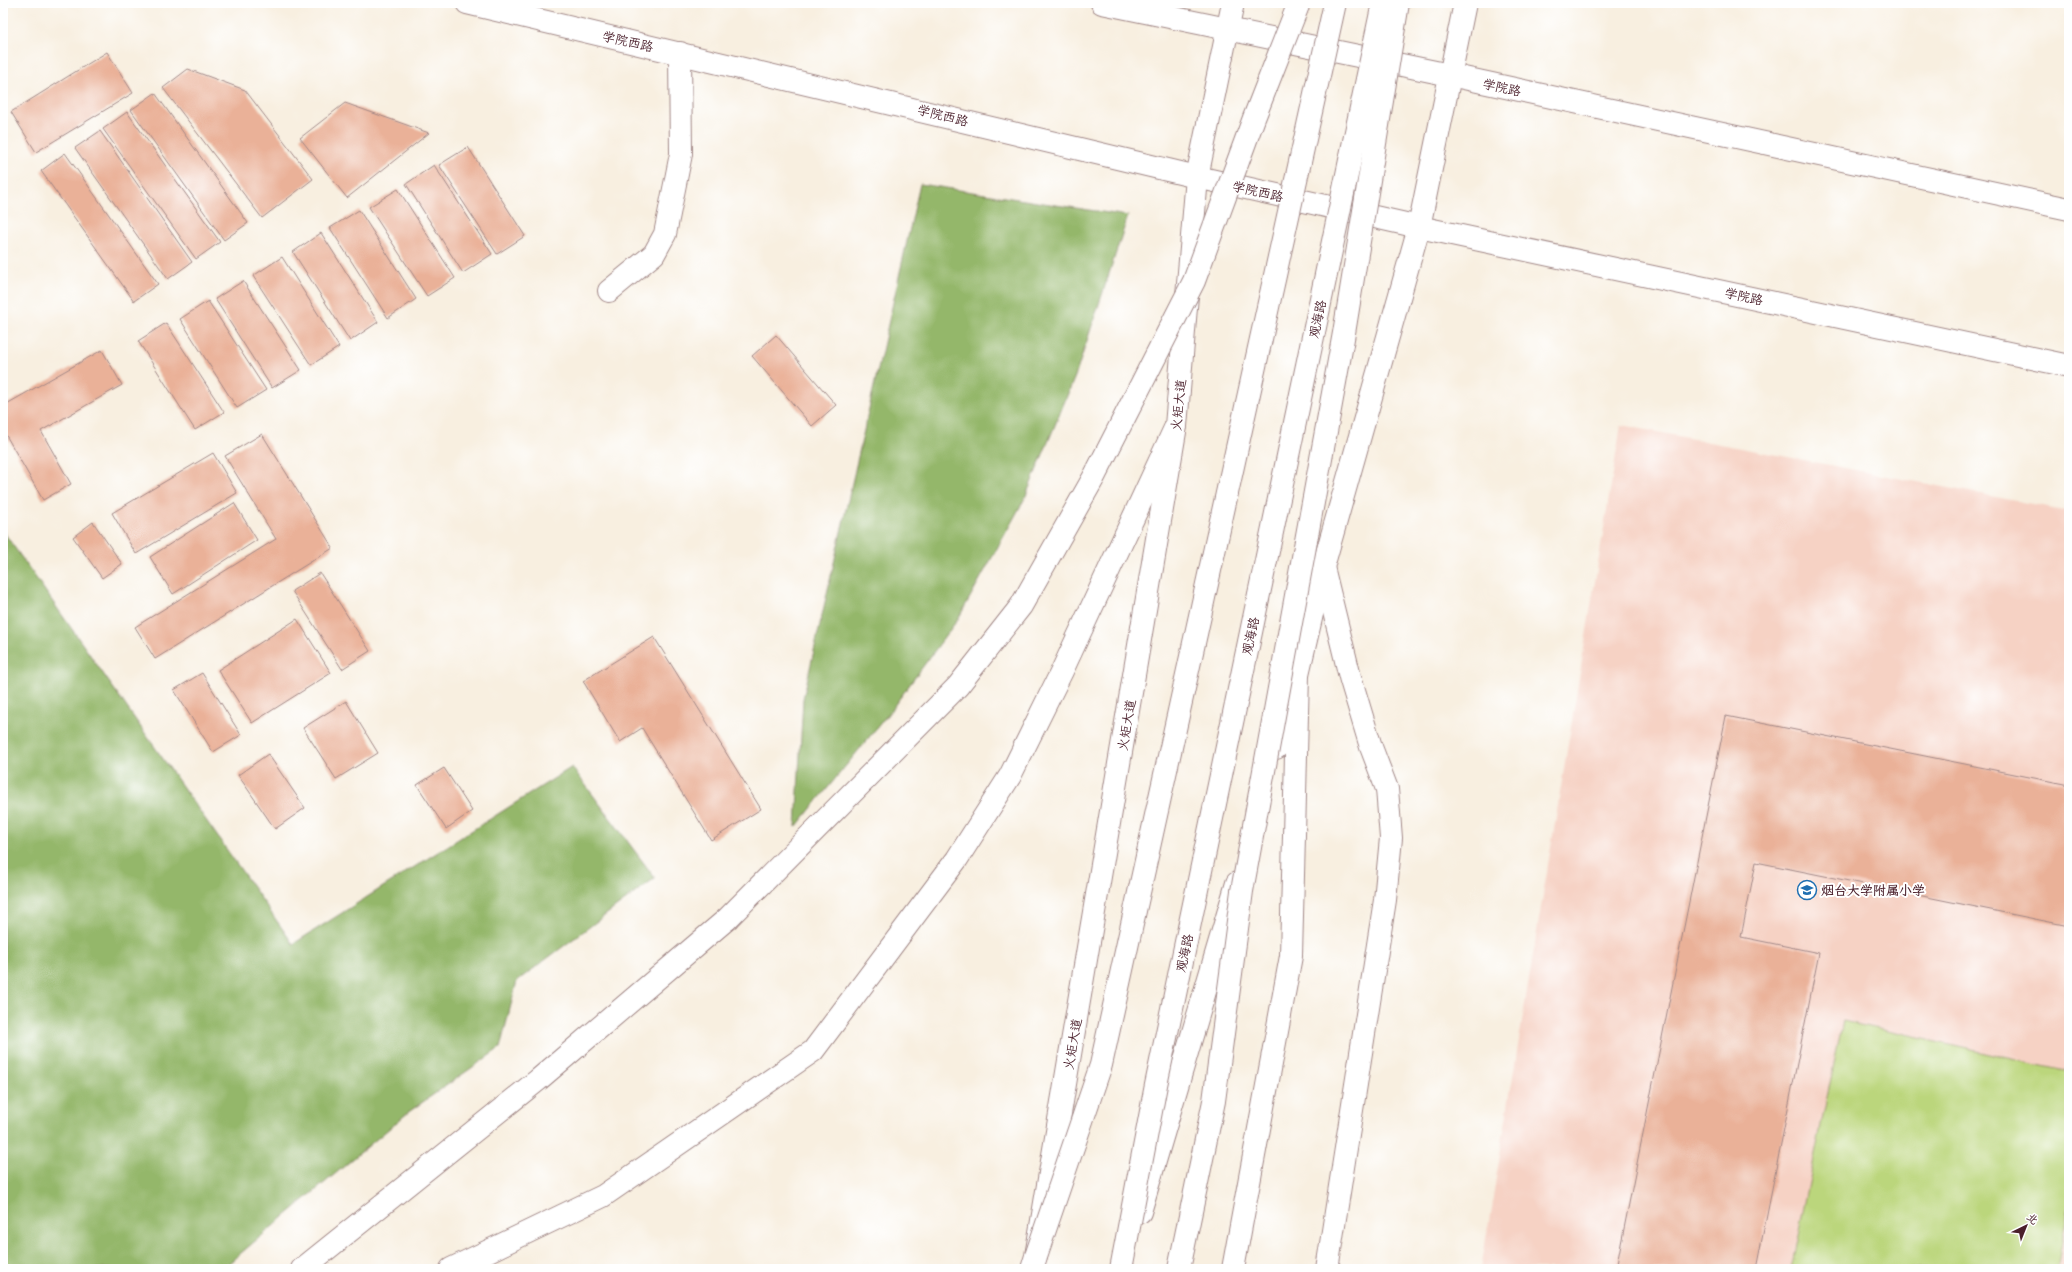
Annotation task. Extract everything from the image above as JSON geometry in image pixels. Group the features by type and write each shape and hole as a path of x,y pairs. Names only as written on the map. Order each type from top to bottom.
{"main road":[{"name":"学院西路","path":"467,3 1197,177 1419,226"},
{"path":"1102,3 1450,75"},
{"path":"1197,177 1232,3"},
{"path":"302,1269 538,1080 727,919 958,686 1021,606 1094,477 1194,281 1251,126 1299,3"},
{"path":"1034,1262 1101,1065 1335,3"},
{"name":"观海路","path":"1122,1269 1160,1070 1383,3"},
{"path":"1179,1269 1214,1101 1242,891 1344,333 1398,3"},
{"path":"1122,1269 1298,674 1323,567 1419,226 1465,3"},
{"path":"609,291 654,254 665,234 681,154 680,53"},
{"name":"学院路","path":"1450,75 2069,209"},
{"name":"火矩大道","path":"1034,1262 1176,426 1197,177"},
{"name":"学院路","path":"1419,226 2069,366"},
{"path":"451,1269 603,1196 813,1051 957,858 1010,776 1062,671 1176,426"},
{"path":"1323,567 1350,677 1386,789 1391,838 1385,900 1327,1269"},
{"path":"1233,1269 1291,956 1298,674"}],"shaded area":[{"name":"烟台大学附属小学","path":"1621,425 2069,511 2069,1269 1481,1269"}],"green space":[{"path":"920,184 1128,216 1076,374 1025,498 958,619 888,714 796,827 803,699"},
{"path":"3,531 293,944 572,767 655,878 517,981 500,1048 410,1111 222,1269 3,1269"},
{"path":"1843,1021 2069,1072 2069,1204 2057,1269 1791,1269"}],"building":[{"path":"107,52 133,93 36,152 11,112"},
{"path":"188,69 245,90 313,179 262,218 163,88"},
{"path":"155,93 248,223 224,240 131,110"},
{"path":"345,103 429,133 347,198 300,138"},
{"path":"127,112 220,242 196,259 103,129"},
{"path":"100,131 192,262 168,279 75,148"},
{"path":"468,147 525,236 497,254 439,165"},
{"path":"65,153 158,284 134,301 41,171"},
{"path":"434,165 492,254 463,273 406,184"},
{"path":"398,189 455,278 427,296 369,207"},
{"path":"359,210 416,299 388,318 330,228"},
{"path":"321,233 378,322 350,341 293,252"},
{"path":"282,257 339,347 311,365 253,276"},
{"path":"243,281 301,370 272,388 215,299"},
{"path":"208,301 266,390 237,408 180,319"},
{"path":"166,323 224,412 195,430 138,341"},
{"path":"776,335 836,405 812,426 752,356"},
{"path":"102,350 122,385 41,431 71,484 43,500 3,430 3,406"},
{"path":"262,434 333,548 155,659 135,627 276,539 225,456"},
{"path":"213,453 237,493 136,554 112,513"},
{"path":"234,503 257,540 173,594 150,557"},
{"path":"93,522 122,564 102,578 73,537"},
{"path":"320,573 370,651 342,669 292,591"},
{"path":"297,619 331,673 252,723 218,670"},
{"path":"654,637 761,809 711,840 642,728 620,742 583,681"},
{"path":"202,673 241,735 213,752 174,690"},
{"path":"346,701 378,753 336,779 303,728"},
{"path":"1726,716 2069,785 2069,926 1756,862 1741,937 1819,953 1756,1269 1616,1269"},
{"path":"268,754 305,808 275,829 238,775"},
{"path":"444,768 472,811 446,829 417,785"}],"place":[{"name":"烟台大学附属小学","path":"1807,890"}]}
